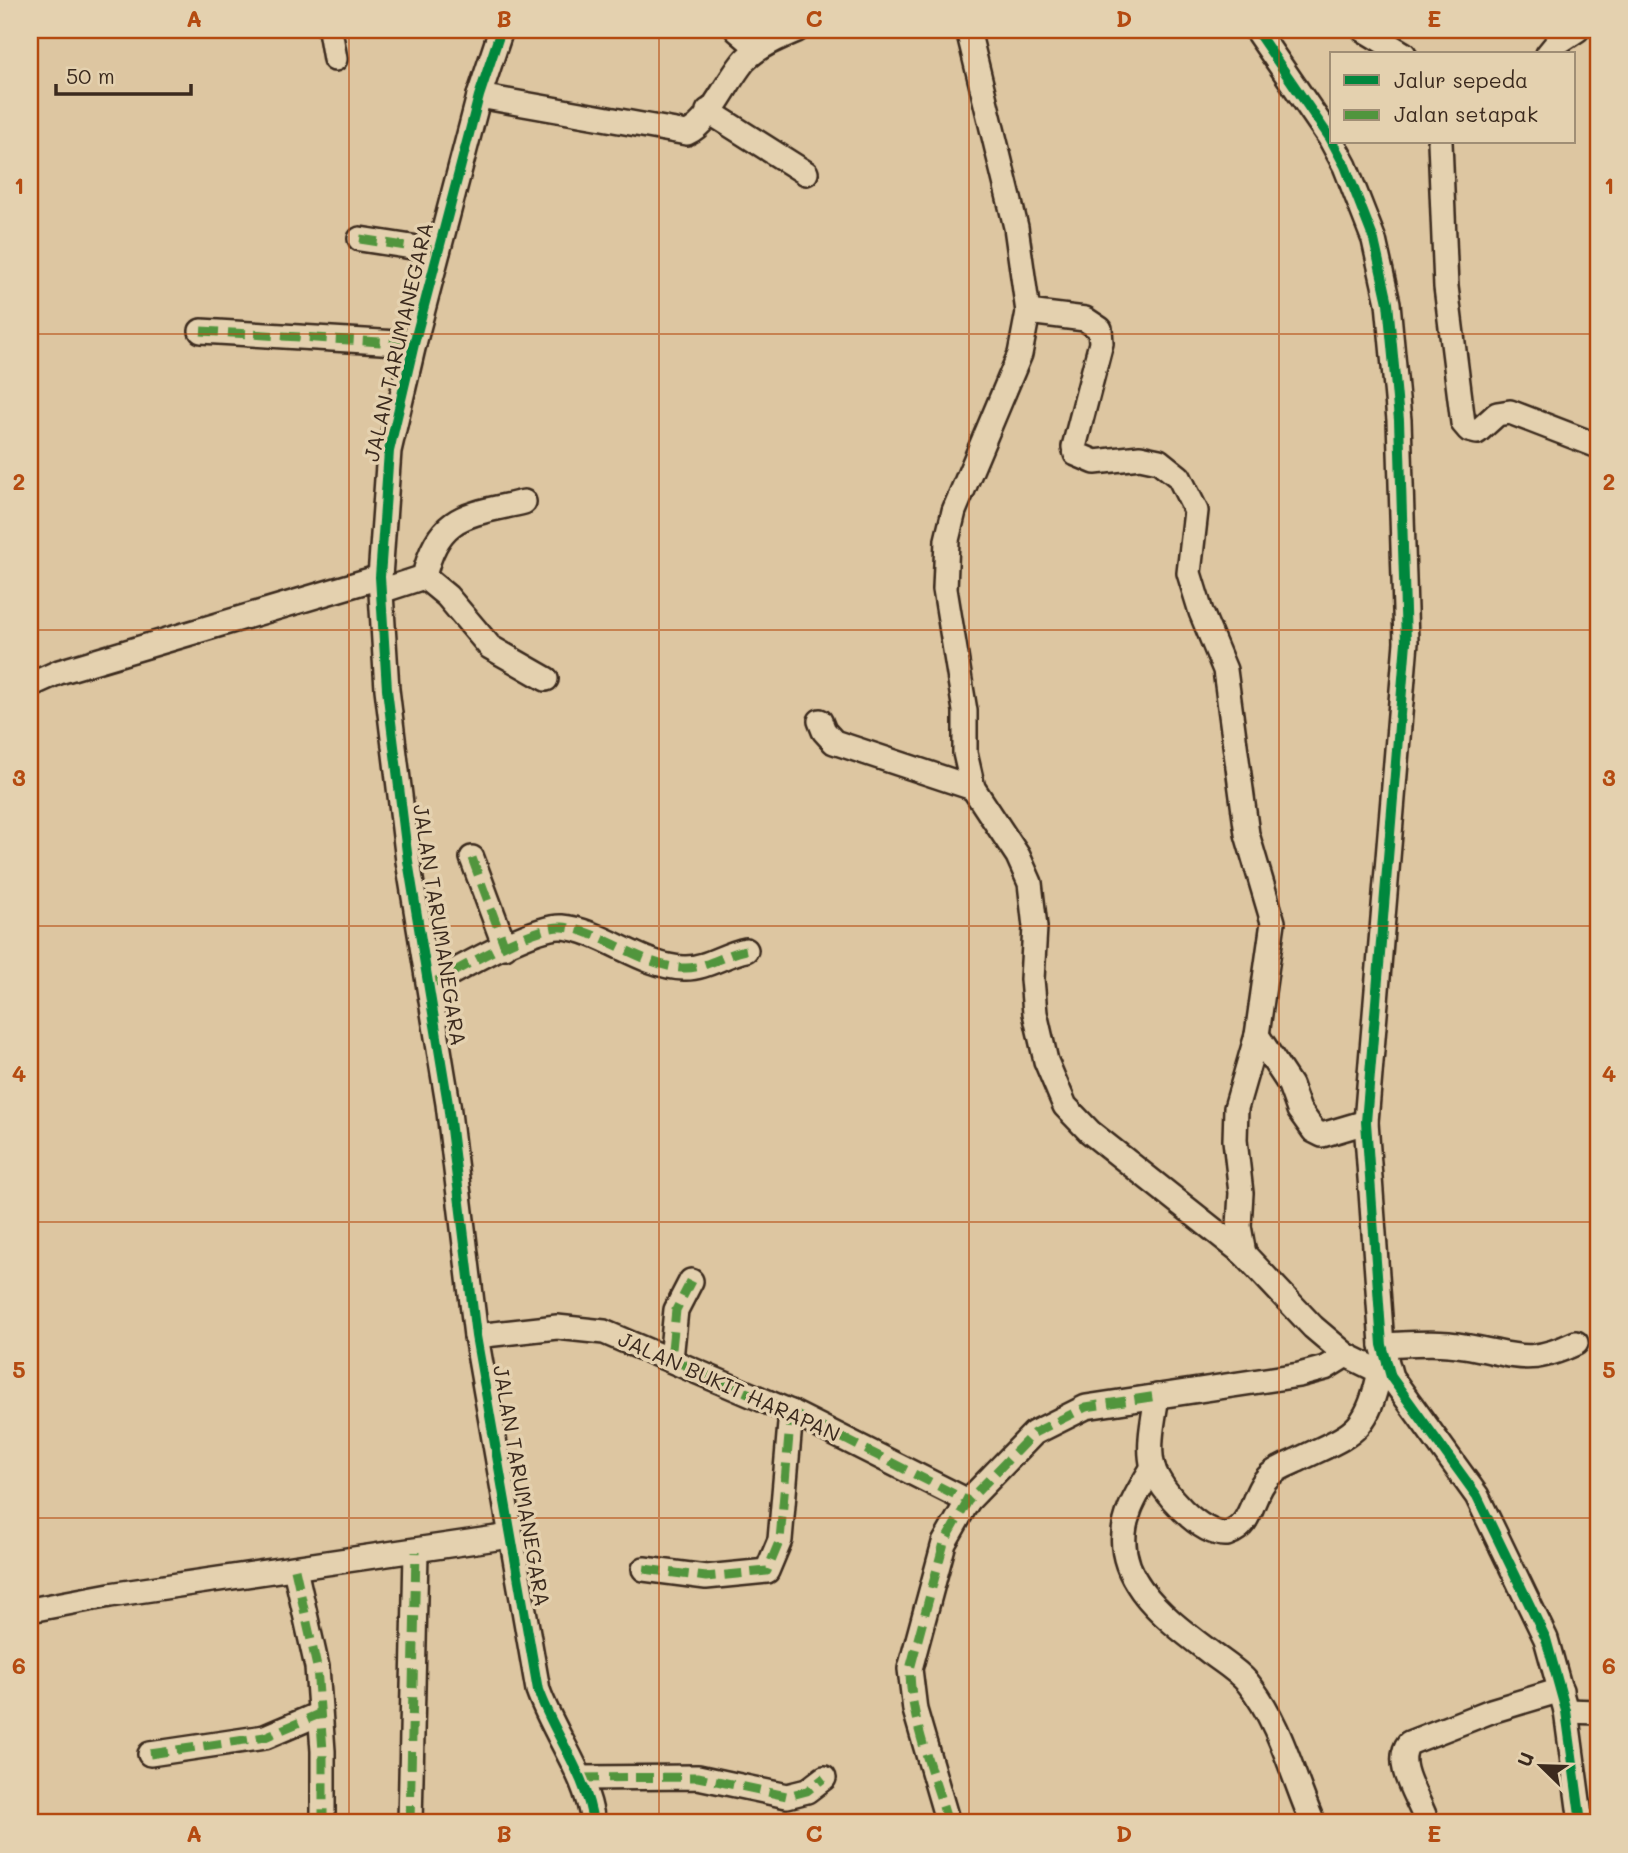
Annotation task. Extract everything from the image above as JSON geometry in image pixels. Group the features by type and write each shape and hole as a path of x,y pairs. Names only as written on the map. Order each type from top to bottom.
{"street":[{"path":"330,30 335,59"},
{"name":"JALAN TARUMANEGARA","path":"502,30 479,96 389,451 380,584 387,689 398,790 448,1104 476,1335 510,1536 538,1690 552,1725 581,1779 593,1823"},
{"path":"737,30 758,48"},
{"path":"479,96 680,134 694,130 737,70 758,48 797,30"},
{"path":"968,30 1016,227 1028,312 1020,354 954,511 947,540 945,589 963,700 965,753 972,788 1018,856 1030,883 1035,927 1032,979 1035,1013 1046,1061 1065,1106 1090,1132 1244,1254 1313,1327 1346,1355 1386,1374"},
{"path":"1256,30 1330,138"},
{"path":"1364,30 1401,52"},
{"path":"1550,52 1557,43 1577,30"},
{"path":"709,111 806,173"},
{"path":"1333,144 1345,166 1374,240 1388,303 1399,419 1406,642 1366,1122 1386,1374 1483,1507 1546,1639 1563,1700 1581,1823"},
{"path":"1440,144 1446,286 1463,423 1469,430 1477,432 1497,414 1510,412 1598,446"},
{"path":"360,239 438,251"},
{"path":"1028,312 1085,319 1100,329 1101,343 1074,447 1076,454 1095,462 1140,457 1159,461 1180,477 1196,511 1189,573 1200,612 1225,670 1247,834 1273,922 1257,1035 1241,1088 1235,1124 1241,1185 1239,1226 1244,1254"},
{"path":"201,331 414,344"},
{"path":"425,576 432,549 448,525 464,516 524,502"},
{"path":"30,685 59,672 380,584 425,576"},
{"path":"425,576 447,596 490,647 546,679"},
{"path":"820,721 824,732 834,742 972,788"},
{"path":"472,858 505,947"},
{"path":"429,985 505,947 562,927 677,968 696,967 746,950"},
{"path":"1257,1035 1290,1084 1300,1110 1314,1131 1322,1135 1366,1122"},
{"path":"671,1359 676,1310 691,1281"},
{"name":"JALAN BUKIT HARAPAN","path":"476,1335 579,1327 604,1332 790,1412 968,1501"},
{"path":"1382,1345 1444,1343 1529,1359 1552,1355 1576,1343"},
{"path":"948,1823 915,1710 909,1669 944,1543 968,1501 1034,1433 1086,1407 1299,1375 1325,1368 1346,1355"},
{"path":"1153,1466 1170,1494 1201,1527 1219,1535 1232,1532 1245,1522 1270,1474 1341,1441 1360,1426 1386,1374"},
{"path":"1157,1396 1153,1466 1130,1510 1125,1526 1123,1543 1128,1571 1142,1594 1250,1685 1275,1729 1313,1823"},
{"path":"644,1569 706,1577 767,1571 780,1540 790,1412"},
{"path":"30,1610 510,1536"},
{"path":"410,1823 416,1552"},
{"path":"295,1569 317,1667 323,1823"},
{"path":"1427,1823 1404,1766 1403,1754 1409,1743 1491,1712 1563,1700 1598,1712"},
{"path":"150,1754 265,1737 320,1714"},
{"path":"581,1779 698,1777 787,1796 800,1794 824,1778"}],"marked path":[{"path":"360,239 438,251"},
{"path":"201,331 414,344"},
{"path":"472,858 505,947"},
{"path":"429,985 495,950 549,928 577,930 653,962 684,968 700,966 746,950"},
{"path":"691,1281 676,1310 671,1359 791,1412 968,1501"},
{"path":"948,1823 918,1727 910,1669 944,1543 968,1501 1034,1433 1086,1407 1157,1396"},
{"path":"644,1569 706,1577 767,1571 780,1540 791,1412"},
{"path":"410,1823 416,1552"},
{"path":"295,1569 317,1667 323,1751 323,1823"},
{"path":"150,1754 265,1737 319,1714"},
{"path":"581,1778 698,1777 787,1796 807,1791 824,1778"}],"cycle path":[{"path":"501,30 479,96 389,451 380,577 387,689 408,861 448,1104 476,1336 538,1690 584,1788 593,1823"},
{"path":"1256,30 1330,138"},
{"path":"1333,144 1345,166 1374,240 1388,303 1399,420 1406,642 1366,1122 1382,1345 1391,1377 1477,1496 1546,1639 1566,1711 1581,1823"}]}
